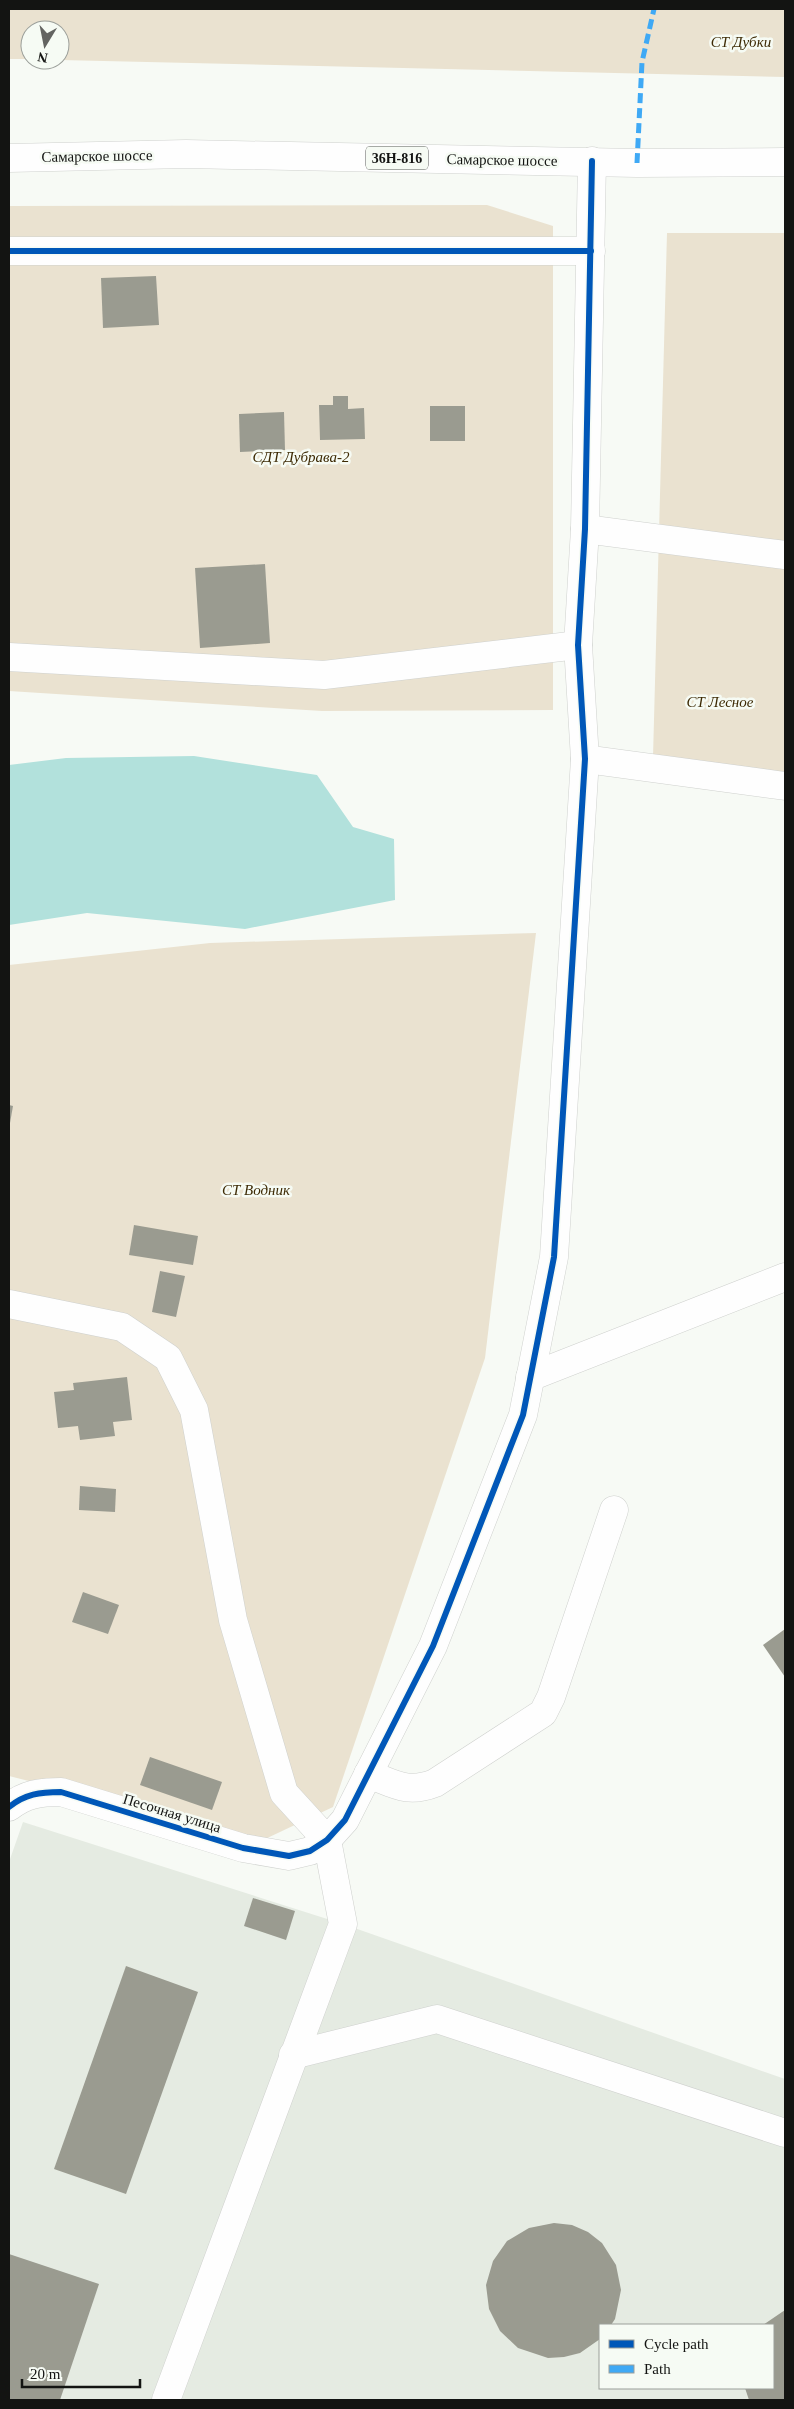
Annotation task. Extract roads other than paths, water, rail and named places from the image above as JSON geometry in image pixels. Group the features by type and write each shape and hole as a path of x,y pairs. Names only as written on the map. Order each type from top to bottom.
{"street":[{"name":"Самарское шоссе","path":"9,158 186,154 592,161 785,162"},
{"name":"Песочная улица","path":"9,1807 21,1798 41,1792 61,1792 244,1848 289,1856 310,1851 327,1840 345,1820 433,1646 523,1415 554,1257 585,758 578,645 585,529 592,161"},
{"path":"9,251 591,251"},
{"path":"585,529 785,555"},
{"path":"9,657 324,675 578,645"},
{"path":"585,758 785,786"},
{"path":"530,1377 785,1276"},
{"path":"9,1304 122,1327 168,1358 194,1410 233,1620 284,1792 327,1840 343,1924 166,2400"},
{"path":"368,1774 402,1787 419,1789 435,1783 543,1712 551,1698 614,1510"},
{"path":"293,2055 437,2018 785,2133"}],"water":[{"path":"194,756 317,775 353,827 394,839 395,900 245,929 87,913 9,925 9,765 66,758"}],"park label":[{"name":"СТ Дубки","path":"741,42"},
{"name":"СДТ Дубрава-2","path":"301,457"},
{"name":"СТ Лесное","path":"720,702"},
{"name":"СТ Водник","path":"256,1190"}]}
